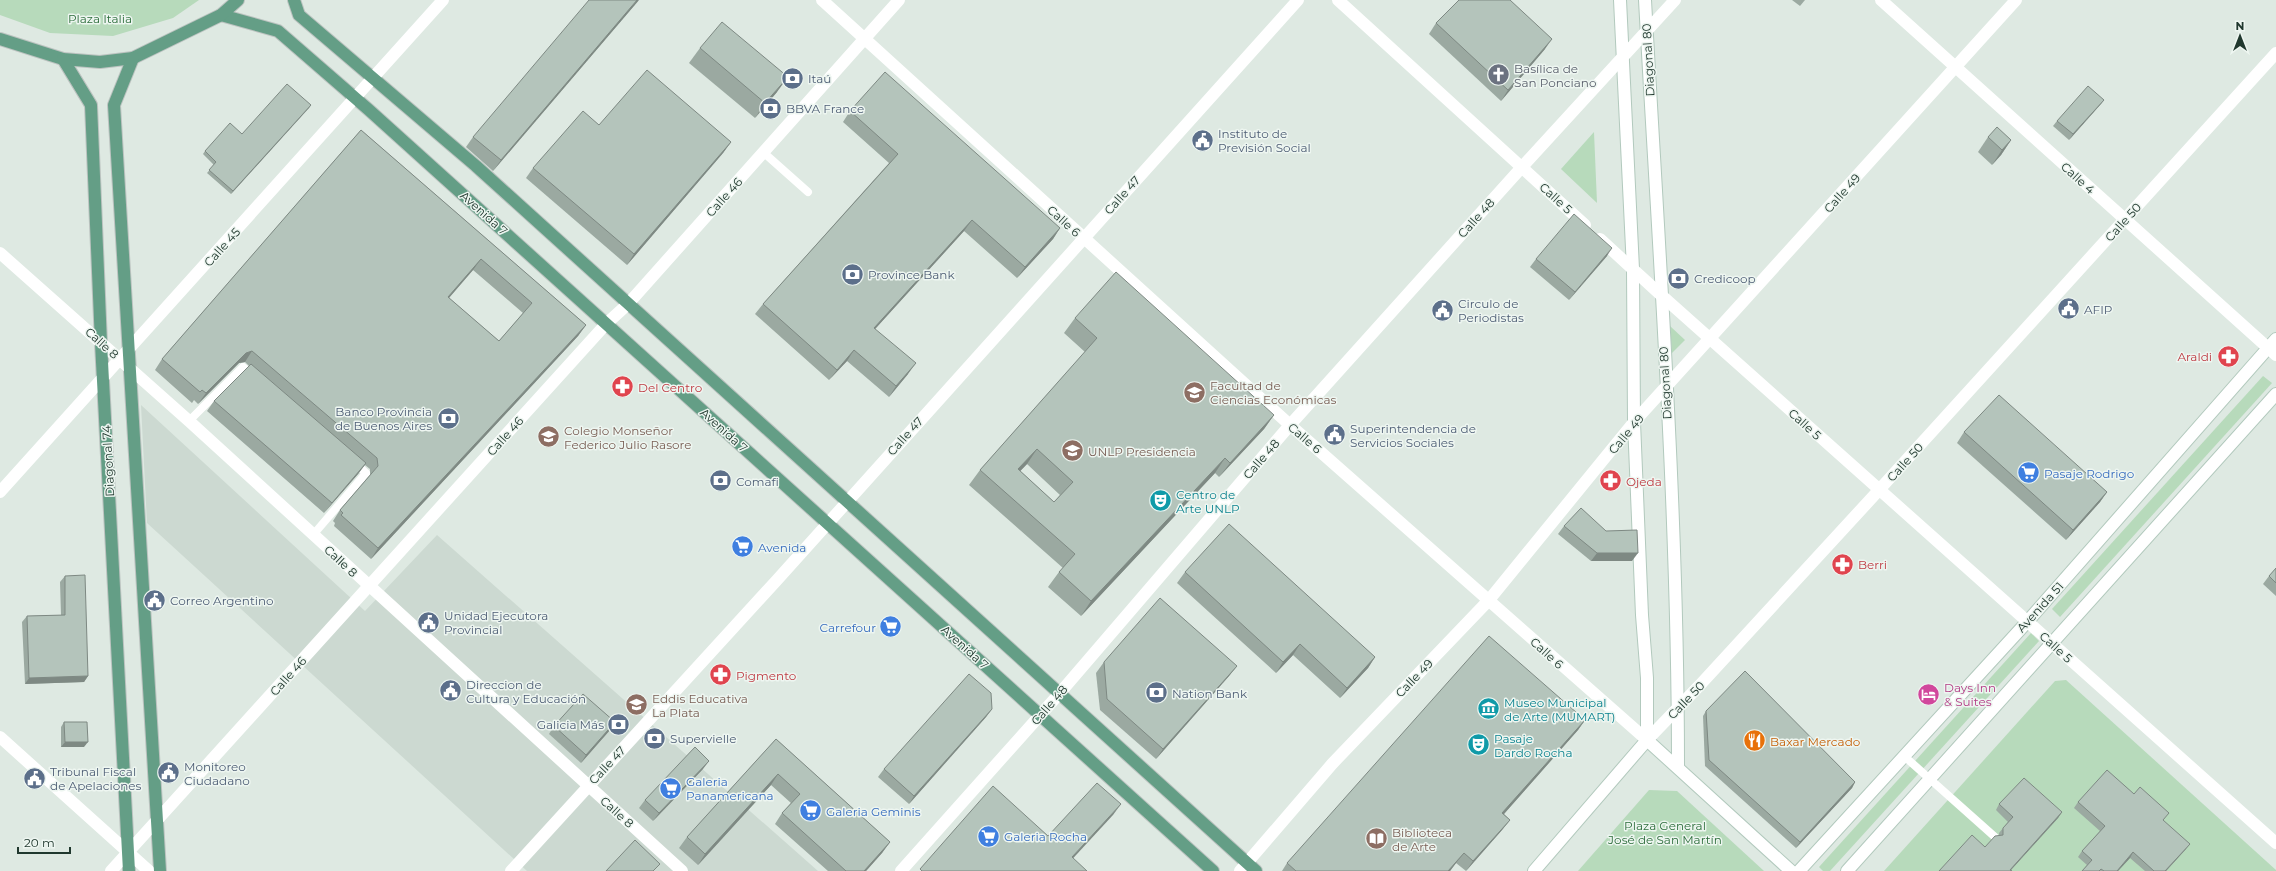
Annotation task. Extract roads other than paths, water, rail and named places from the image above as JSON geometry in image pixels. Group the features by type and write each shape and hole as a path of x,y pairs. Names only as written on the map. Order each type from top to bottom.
{"main road":[{"path":"0,39 63,59 100,62 133,58 222,15 238,0"},
{"path":"294,0 299,15 476,166 1060,694 1247,868"},
{"name":"Avenida 7","path":"222,15 278,31 356,99 826,524 1213,871"},
{"path":"133,58 114,105 126,360 160,871"},
{"name":"Diagonal 74","path":"63,59 91,105 101,343 129,871"}],"street":[{"name":"Calle 45","path":"0,492 104,377 126,360 444,0"},
{"name":"Calle 6","path":"822,0 1290,425 1678,766 1791,871"},
{"name":"Calle 46","path":"111,871 606,324 628,304 899,0"},
{"name":"Calle 47","path":"510,871 826,524 1298,0"},
{"name":"Calle 5","path":"1338,0 1661,295 2276,843"},
{"name":"Diagonal 80","path":"1620,0 1624,56 1633,268 1634,422 1642,615 1647,678 1647,740"},
{"name":"Diagonal 80","path":"1645,0 1666,389 1678,709 1678,766"},
{"name":"Calle 48","path":"901,871 1060,694 1290,425 1522,167 1675,0"},
{"name":"Calle 4","path":"1881,0 2272,352"},
{"name":"Calle 49","path":"1247,868 1332,764 1489,600 1634,422 1666,389 2016,0"},
{"name":"Calle 50","path":"1534,871 1647,740 1678,709 1879,490 2276,53"},
{"name":"Calle 8","path":"0,253 101,343 126,360 189,421 313,535 682,871"},
{"name":"Avenida 51","path":"1799,871 2272,352 2276,339"},
{"path":"1847,871 2276,394"},
{"path":"0,737 149,871"}],"lane":[{"path":"763,152 808,192"},
{"path":"189,421 243,367 261,382"},
{"path":"313,535 366,473 348,458"},
{"path":"1904,756 1995,837"}],"place":[{"name":"Basílica de San Ponciano","path":"1498,75"},
{"name":"Itaú","path":"793,78"},
{"name":"BBVA France","path":"771,108"},
{"name":"Instituto de Previsión Social","path":"1203,140"},
{"name":"Province Bank","path":"853,274"},
{"name":"Credicoop","path":"1679,278"},
{"name":"AFIP","path":"2068,309"},
{"name":"Circulo de Periodistas","path":"1443,310"},
{"name":"Araldi","path":"2228,356"},
{"name":"Del Centro","path":"623,387"},
{"name":"Facultad de Ciencias Económicas","path":"1194,392"},
{"name":"Banco Provincia de Buenos Aires","path":"448,418"},
{"name":"Superintendencia de Servicios Sociales","path":"1335,435"},
{"name":"Colegio Monseñor Federico Julio Rasore","path":"548,437"},
{"name":"UNLP Presidencia","path":"1072,451"},
{"name":"Pasaje Rodrigo","path":"2028,473"},
{"name":"Comafi","path":"720,481"},
{"name":"Ojeda","path":"1610,481"},
{"name":"Centro de Arte UNLP","path":"1161,501"},
{"name":"Avenida","path":"742,547"},
{"name":"Berri","path":"1843,564"},
{"name":"Correo Argentino","path":"155,600"},
{"name":"Unidad Ejecutora Provincial","path":"428,622"},
{"name":"Carrefour","path":"891,627"},
{"name":"Pigmento","path":"720,675"},
{"name":"Direccion de Cultura y Educación","path":"451,691"},
{"name":"Nation Bank","path":"1156,693"},
{"name":"Days Inn & Suites","path":"1928,694"},
{"name":"Eddis Educativa La Plata","path":"637,705"},
{"name":"Museo Municipal de Arte (MUMART)","path":"1488,709"},
{"name":"Galicia Más","path":"619,724"},
{"name":"Supervielle","path":"654,738"},
{"name":"Baxar Mercado","path":"1754,741"},
{"name":"Pasaje Dardo Rocha","path":"1479,745"},
{"name":"Monitoreo Ciudadano","path":"169,773"},
{"name":"Tribunal Fiscal de Apelaciones","path":"34,778"},
{"name":"Galeria Panamericana","path":"671,788"},
{"name":"Galeria Geminis","path":"811,811"},
{"name":"Galeria Rocha","path":"989,836"},
{"name":"Biblioteca de Arte","path":"1376,839"}],"park label":[{"name":"Plaza Italia","path":"100,18"},
{"name":"Plaza General José de San Martín","path":"1665,832"}]}
